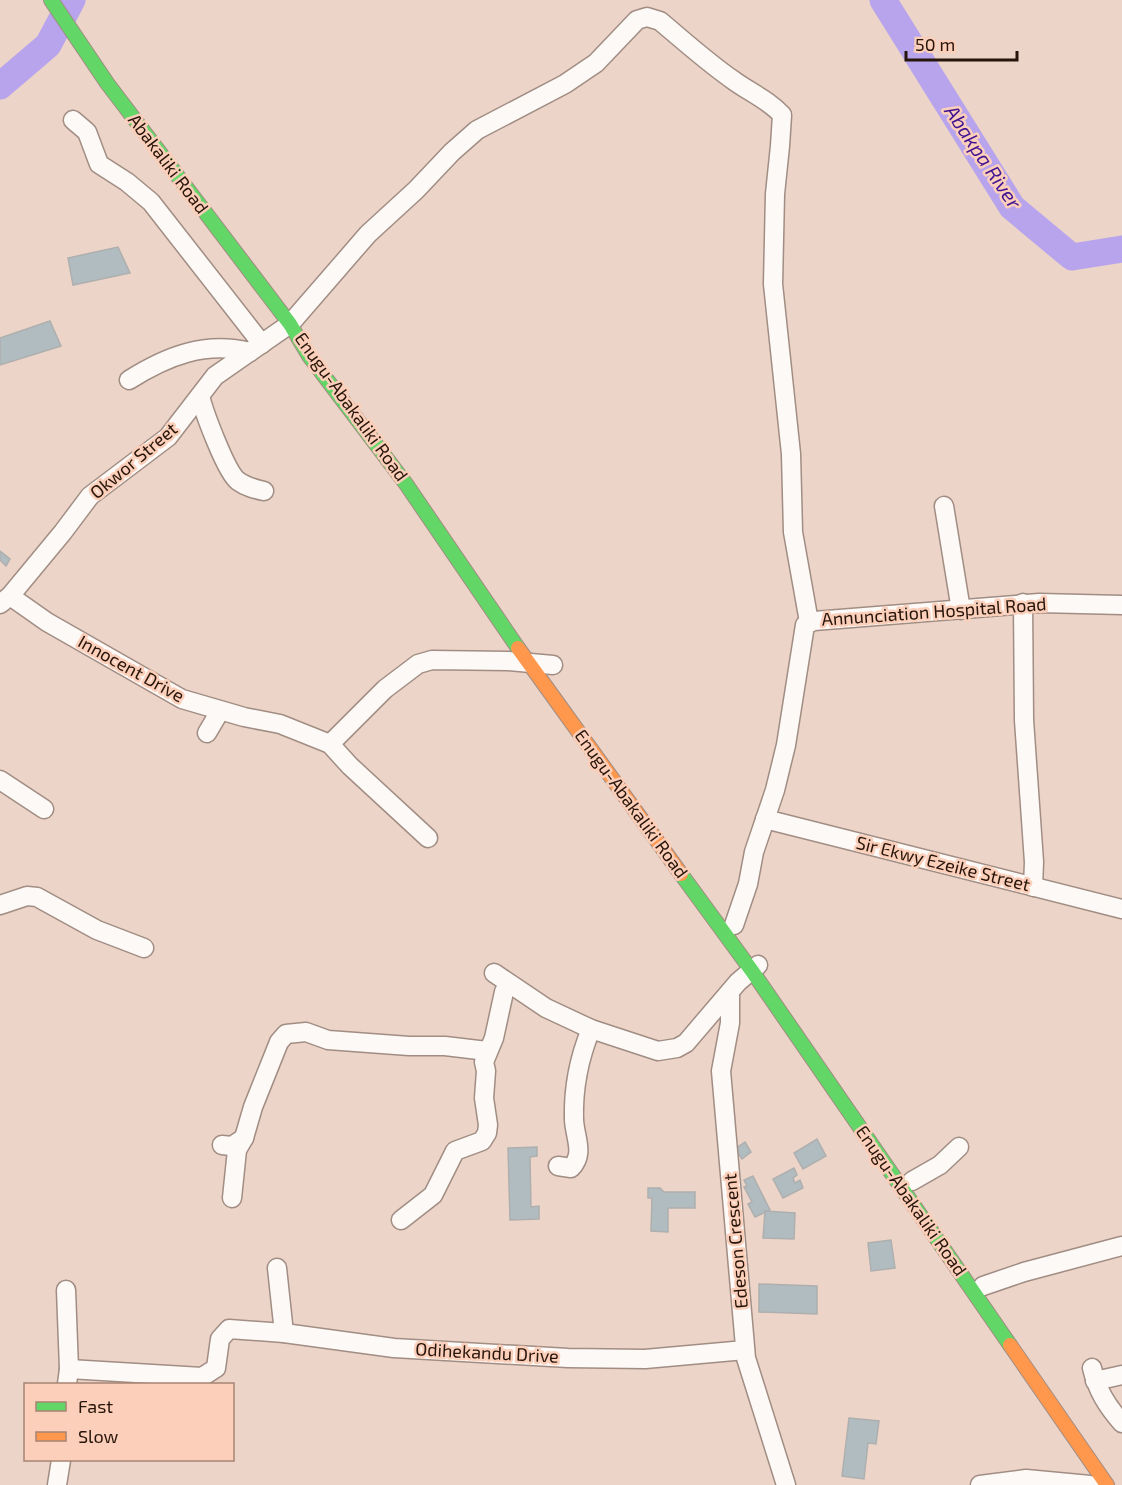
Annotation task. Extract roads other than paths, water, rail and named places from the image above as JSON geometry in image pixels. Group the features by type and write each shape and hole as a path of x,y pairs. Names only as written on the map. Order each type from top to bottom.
{"highway":[{"name":"Abakaliki Road","path":"51,0 107,83 290,324"},
{"name":"Enugu-Abakaliki Road","path":"290,324 318,344"},
{"name":"Enugu-Abakaliki Road","path":"290,324 309,356 548,665 555,701 756,967 912,1181 1120,1485"},
{"name":"Enugu-Abakaliki Road","path":"707,887 734,925 756,967 1107,1485"}],"street":[{"name":"Okwor Street","path":"5,600 63,532 90,496 168,436 214,376 290,324 368,234 477,130 565,84 596,63 637,20 648,17 660,21 720,71 749,92 774,106 782,116 775,194 773,284 791,454 793,532 809,622"},
{"path":"73,120 87,132 102,168 128,182 151,202 256,348"},
{"path":"129,380 153,365 188,352 224,346 256,348"},
{"path":"200,396 204,413 236,480 251,489 264,491"},
{"path":"944,506 961,610"},
{"name":"Innocent Drive","path":"5,600 182,699 220,711 280,724 330,744"},
{"path":"1023,603 1024,720 1034,862 1033,887"},
{"name":"Annunciation Hospital Road","path":"734,925 748,884 754,852 786,745 805,625 809,622 1023,603 1122,605"},
{"path":"428,838 330,744 385,689 418,664 432,660 508,661 548,665"},
{"path":"207,734 220,711"},
{"path":"0,780 44,809"},
{"name":"Sir Ekwy Ezeike Street","path":"765,819 1122,909"},
{"path":"0,905 27,896 37,897 97,930 144,948"},
{"path":"401,1220 433,1195 455,1150 485,1138 488,1125 484,1098 486,1071 484,1062 494,1038 504,992 501,978 546,1008 591,1029 658,1051 676,1048 687,1043 738,982 756,967"},
{"name":"Edeson Crescent","path":"730,992 729,1023 721,1071 745,1350 786,1485"},
{"path":"558,1166 571,1168 577,1162 580,1153 574,1120 576,1079 591,1029"},
{"path":"232,1198 237,1150 244,1138 253,1107 279,1042 286,1034 306,1032 328,1040 445,1046 488,1051"},
{"path":"222,1145 232,1146 244,1138"},
{"path":"912,1181 940,1166 959,1147"},
{"path":"983,1286 1024,1272 1122,1246"},
{"path":"277,1268 284,1333"},
{"path":"66,1290 68,1377"},
{"name":"Odihekandu Drive","path":"68,1377 202,1377 216,1368 220,1339 229,1329 284,1333 394,1348 568,1358 645,1359 745,1350"},
{"path":"1122,1375 1093,1374 1106,1405 1122,1423"},
{"path":"57,1485 61,1461"},
{"path":"980,1485 1026,1479 1090,1485"}],"waterway":[{"name":"Abakpa River","path":"0,86 48,45 72,0"},
{"name":"Abakpa River","path":"883,0 1012,207 1072,257 1122,249"}]}
